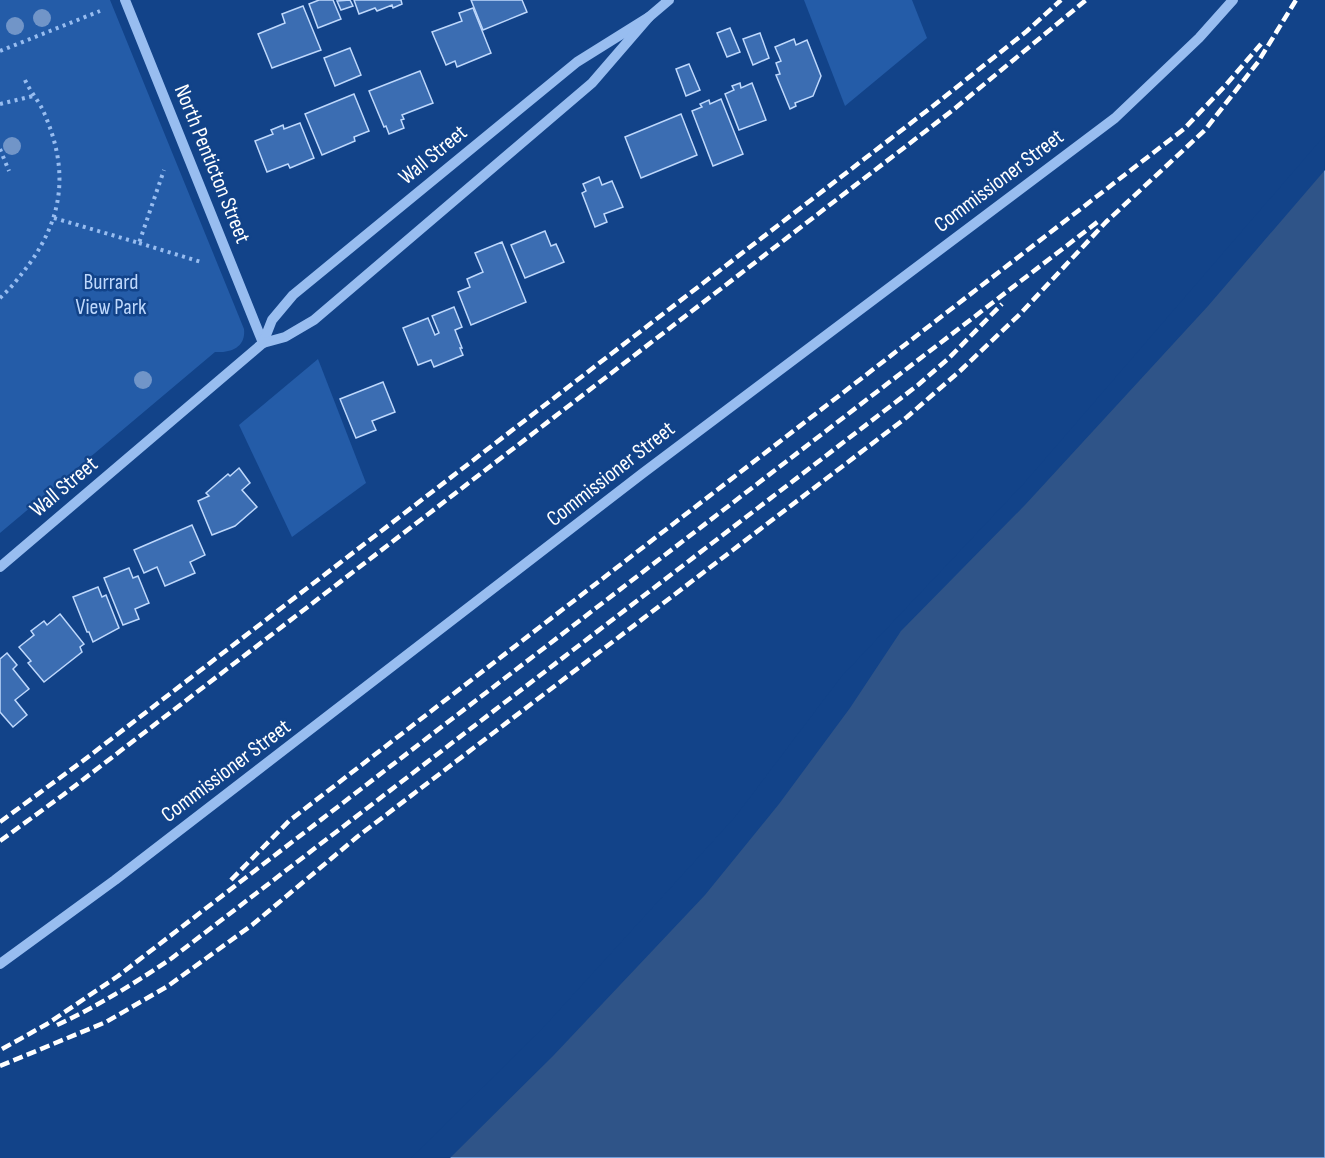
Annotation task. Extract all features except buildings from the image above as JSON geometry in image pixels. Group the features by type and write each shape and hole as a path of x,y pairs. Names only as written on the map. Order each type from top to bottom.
{"street":[{"name":"North Penticton Street","path":"125,0 263,343"},
{"name":"Wall Street","path":"263,343 272,320 293,294 577,62 649,17 669,0"},
{"name":"Commissioner Street","path":"0,964 115,880 643,473 1115,117 1199,38 1233,0"},
{"name":"Wall Street","path":"0,567 263,343 285,337 314,320 592,83 649,17"}],"path":[{"path":"0,51 100,12"},
{"path":"0,297 17,280 48,235 60,195 60,172 46,117 26,80"},
{"path":"0,104 33,96"},
{"path":"0,148 9,171"},
{"path":"139,243 164,170"},
{"path":"54,218 201,262"}],"green space":[{"name":"Burrard View Park","path":"0,0 110,0 244,329 244,335 236,348 215,352 0,533"},
{"path":"804,0 912,0 927,38 845,106"},
{"path":"318,359 366,483 292,537 239,425"}],"shaded area":[{"path":"1325,138 1325,1158 414,1158 543,1032 737,819"}],"pier":[{"path":"1325,135 1325,170 1208,306 1025,505 901,631 850,708 779,804 705,895 553,1056 450,1158 411,1158 541,1030 735,817 841,677 1026,481"}],"railway":[{"path":"0,822 84,760 933,106 1027,31 1061,0"},
{"path":"0,841 63,795 953,110 1086,0"},
{"path":"0,1066 106,1022 168,986 252,925 357,837 907,417 1020,314 1106,222 1205,130 1258,62 1296,0"},
{"path":"231,880 289,821 1184,129 1261,44"},
{"path":"2,1049 47,1024 118,976 1100,220"},
{"path":"57,1025 116,994 172,958 918,385 949,358 1002,304"}]}
